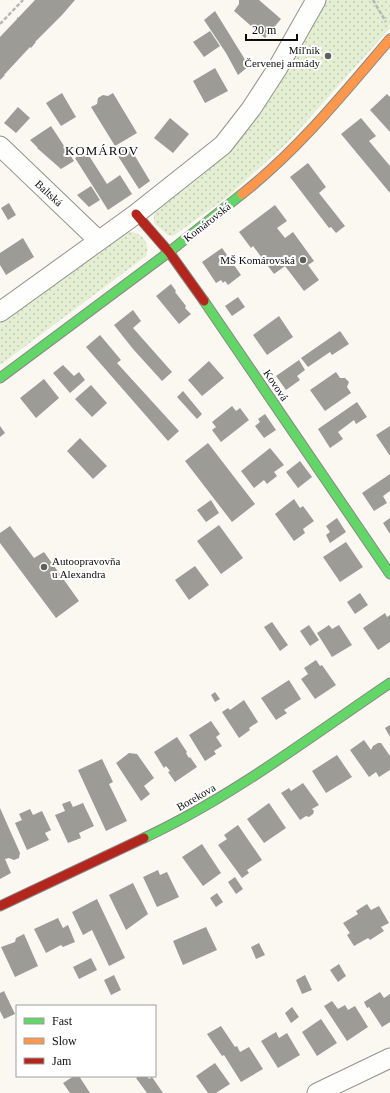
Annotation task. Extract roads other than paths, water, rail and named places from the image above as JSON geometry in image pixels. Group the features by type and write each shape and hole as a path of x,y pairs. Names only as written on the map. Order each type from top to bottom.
{"street":[{"path":"0,312 136,214 222,145 251,109 277,69 316,0"},
{"name":"Komárovská","path":"0,378 169,252 254,185 276,165 335,104 390,39"},
{"name":"Baltská","path":"0,146 98,240"},
{"name":"Kovová","path":"136,214 169,252 390,574"},
{"name":"Borekova","path":"0,906 168,827 204,807 239,786 390,683"},
{"path":"317,1093 390,1058"}],"place":[{"name":"Míľnik Červenej armády","path":"328,56"},
{"name":"MŠ Komárovská","path":"303,260"},
{"name":"Autoopravovňa u Alexandra","path":"44,567"}],"district":[{"name":"KOMÁROV","path":"102,150"}]}
